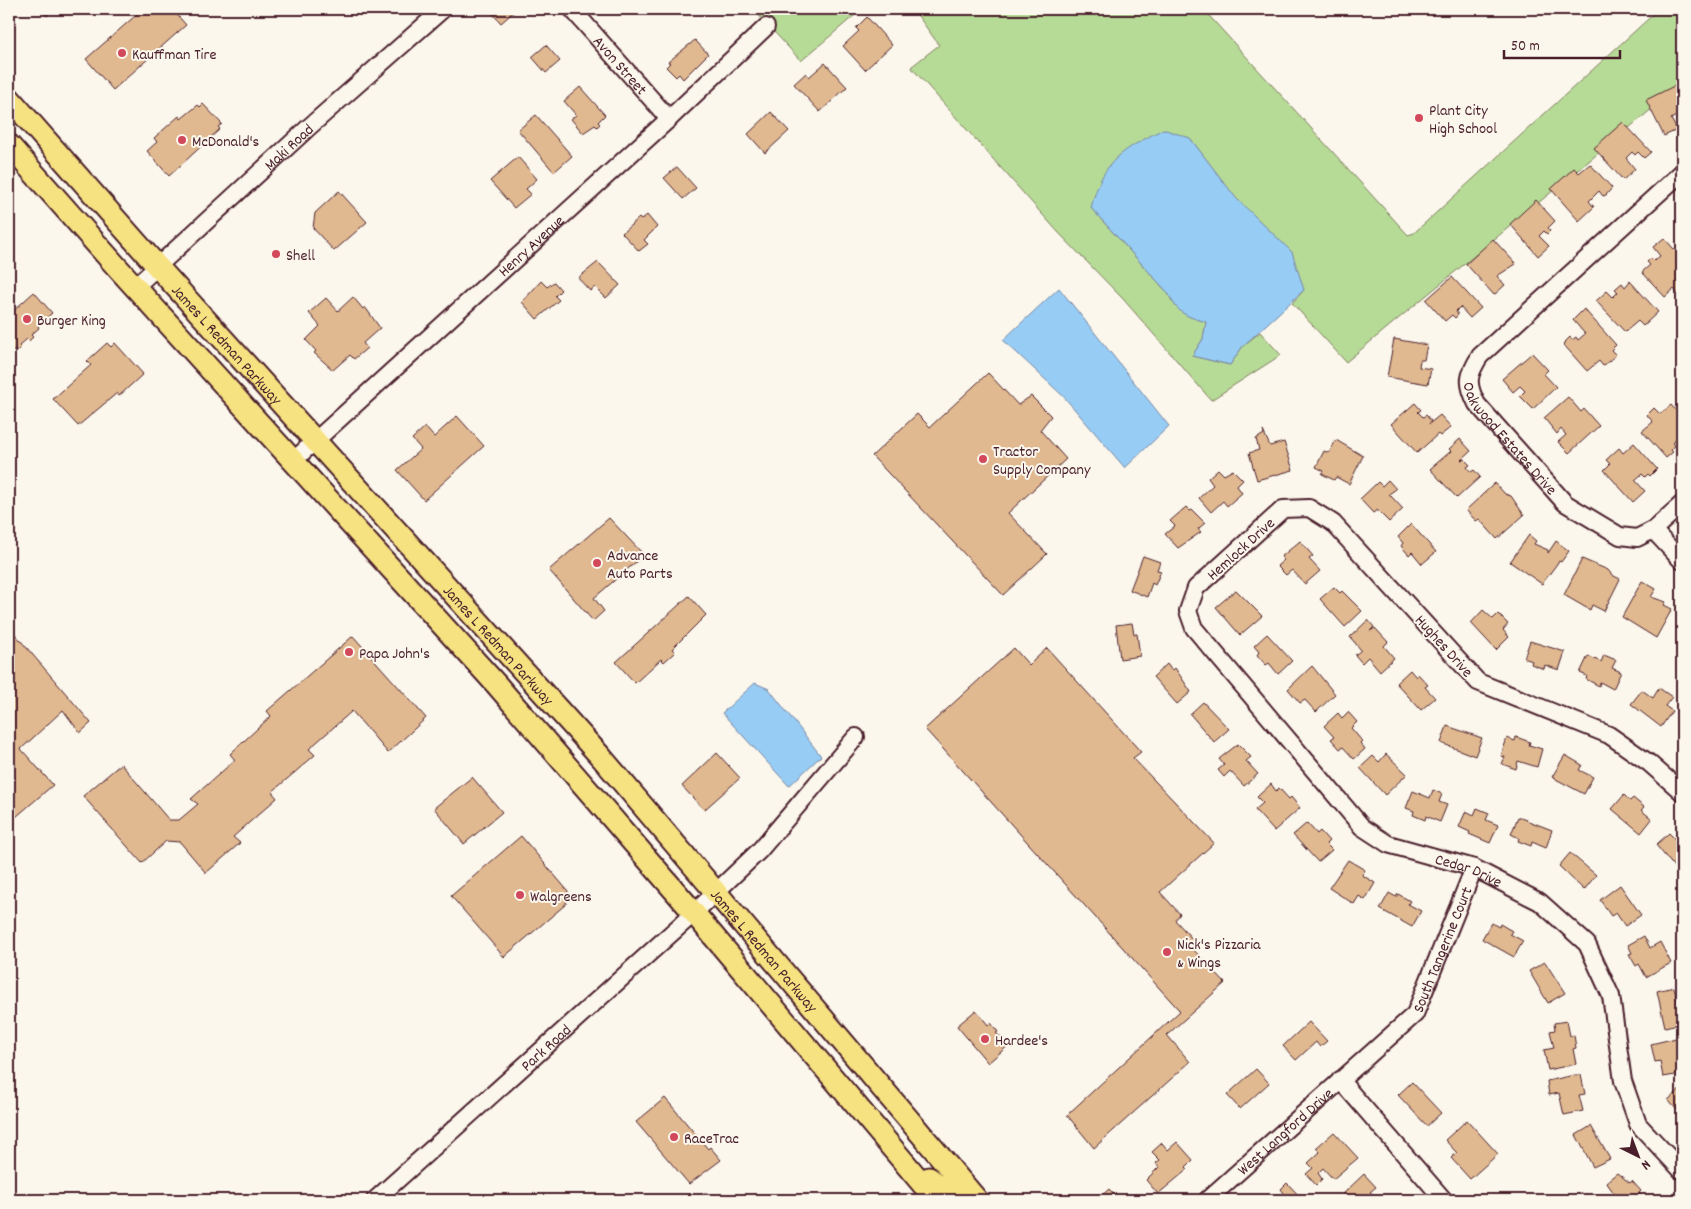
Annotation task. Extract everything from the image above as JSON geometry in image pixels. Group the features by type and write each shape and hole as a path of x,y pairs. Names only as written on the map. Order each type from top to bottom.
{"main road":[{"name":"James L Redman Parkway","path":"9,98 157,266 525,670 602,758 861,1062 965,1196"},
{"name":"James L Redman Parkway","path":"9,145 135,287 496,684 694,913 936,1200"},
{"path":"694,913 717,921 739,938 834,1051 861,1062"},
{"path":"843,1090 860,1094 878,1103 913,1145 965,1196"},
{"path":"900,1158 941,1187 965,1196"}],"street":[{"name":"Maki Road","path":"135,287 443,9"},
{"name":"Avon Street","path":"572,9 669,119"},
{"name":"Henry Avenue","path":"293,461 669,119 766,27"},
{"name":"Oakwood Estates Drive","path":"1682,172 1480,356 1471,371 1469,389 1477,404 1565,503 1620,536 1637,538 1652,530 1682,504"},
{"name":"Hemlock Drive","path":"1188,611 1196,588 1283,509 1309,508"},
{"name":"Hughes Drive","path":"1309,508 1334,523 1478,682 1609,734 1649,763 1682,792"},
{"path":"1652,530 1682,561"},
{"name":"Cedar Drive","path":"1188,611 1194,628 1362,828 1388,844 1474,868 1540,902 1587,944 1611,996 1623,1081 1638,1124 1682,1172"},
{"name":"Park Road","path":"375,1200 694,913 759,851 856,737"},
{"name":"South Tangerine Court","path":"1340,1080 1415,1014 1474,868"},
{"path":"1340,1080 1444,1200"},
{"name":"West Langford Drive","path":"1207,1200 1340,1080"}],"green space":[{"path":"753,9 862,9 801,61"},
{"path":"913,9 1203,9 1408,235 1414,233 1659,9 1682,9 1682,84 1346,362 1292,303 1304,290 1190,138 1091,208 1168,293 1171,300 1183,313 1206,322 1203,339 1192,356 1230,365 1243,346 1260,332 1281,355 1211,400 1123,299 1058,232 911,67 939,45"}],"water":[{"path":"1163,129 1190,138 1236,198 1292,252 1304,290 1243,346 1230,365 1192,356 1203,339 1206,322 1187,316 1179,310 1168,293 1091,208 1102,178 1116,158"},
{"path":"1059,288 1169,426 1125,468 1064,397 1003,340"},
{"path":"755,683 769,689 821,756 789,786 722,713"}],"building":[{"path":"40,9 60,9 55,13 52,10 47,16"},
{"path":"143,9 172,9 186,25 113,90 86,59"},
{"path":"493,9 517,9 501,23 490,11"},
{"path":"867,17 892,45 865,70 843,46 859,31 856,28"},
{"path":"695,40 708,54 683,79 679,74 676,77 666,67 670,63 668,62"},
{"path":"546,45 560,61 546,73 532,57"},
{"path":"825,63 847,87 820,112 794,84 806,73 809,77"},
{"path":"1680,83 1682,88 1682,118 1678,120 1676,116 1671,119 1677,130 1664,136 1646,100"},
{"path":"580,87 605,115 598,122 600,124 597,127 595,125 583,133 571,119 576,115 564,101"},
{"name":"McDonald's","path":"203,104 222,124 218,127 220,129 169,176 147,151 157,142 154,138 179,116 181,119 198,105 200,107"},
{"path":"771,112 789,131 765,153 748,134"},
{"path":"536,115 572,156 554,172 518,130"},
{"path":"1623,122 1651,152 1644,158 1638,152 1635,155 1632,152 1626,158 1635,169 1623,180 1594,148"},
{"path":"518,157 537,179 526,189 531,194 514,208 490,181"},
{"path":"1590,164 1612,188 1603,196 1599,191 1589,201 1594,207 1579,221 1551,189 1574,168 1579,173"},
{"path":"677,167 696,188 683,199 664,178"},
{"path":"339,191 367,222 334,251 313,228 315,213"},
{"path":"1536,200 1555,221 1548,228 1550,231 1547,234 1544,231 1539,236 1549,246 1538,256 1510,224"},
{"path":"647,215 657,227 644,240 648,244 639,251 622,233 639,218 641,220"},
{"path":"1664,238 1682,258 1682,291 1679,295 1674,289 1665,297 1642,272 1650,265 1647,262 1651,258 1654,261 1660,256 1653,247"},
{"path":"1493,239 1516,264 1497,276 1505,285 1494,295 1466,264"},
{"path":"598,262 620,285 606,298 595,287 590,291 578,278"},
{"path":"1452,277 1481,308 1470,318 1460,307 1456,311 1458,315 1455,318 1452,315 1445,321 1426,300"},
{"path":"541,281 547,287 554,282 561,290 555,296 559,300 537,319 522,302"},
{"path":"1630,281 1658,312 1643,326 1638,321 1625,332 1596,301 1607,291 1613,297 1618,292 1615,289 1622,283 1625,287"},
{"name":"Burger King","path":"34,292 52,313 38,326 39,328 31,335 33,337 29,341 27,339 19,346 21,348 17,352 15,350 9,354 9,310 13,311"},
{"path":"353,297 363,309 365,307 380,328 363,343 367,348 354,359 350,355 333,370 314,353 316,351 306,340 320,326 309,313 326,298 338,311"},
{"path":"1584,309 1616,345 1611,350 1616,355 1603,366 1599,361 1587,371 1563,344 1570,337 1572,340 1576,337 1578,340 1585,334 1573,320"},
{"path":"1394,339 1427,345 1424,360 1420,360 1419,367 1431,369 1428,384 1387,377"},
{"path":"107,343 111,347 115,343 143,374 119,396 117,393 78,426 53,399 91,365 87,361"},
{"path":"1532,353 1548,370 1544,374 1556,387 1533,409 1520,396 1525,391 1520,386 1513,392 1502,379"},
{"path":"988,373 1018,405 1031,396 1051,416 1040,430 1066,459 1008,513 1047,554 1003,595 872,456 917,414 930,427"},
{"path":"1568,397 1581,412 1584,409 1599,426 1569,453 1558,442 1566,435 1561,429 1557,434 1544,418"},
{"path":"1415,403 1421,410 1418,412 1423,417 1426,415 1431,421 1429,424 1440,415 1451,427 1440,436 1438,434 1417,453 1391,424"},
{"path":"1671,405 1682,417 1682,442 1678,438 1672,443 1675,446 1671,450 1673,452 1666,458 1642,431 1653,422 1647,415 1654,408 1660,414"},
{"path":"457,416 484,446 424,500 397,470 421,449 412,439 425,427 434,437"},
{"path":"1263,431 1270,446 1284,442 1293,470 1257,480 1249,453 1259,450 1256,439 1264,434"},
{"path":"1460,439 1471,451 1461,460 1464,459 1470,465 1467,467 1471,472 1474,470 1480,477 1457,498 1430,469 1451,451 1449,449"},
{"path":"1336,440 1363,456 1349,484 1336,477 1334,480 1322,474 1324,471 1316,467 1324,451 1329,453"},
{"path":"1634,443 1657,469 1650,476 1648,474 1645,477 1642,474 1635,480 1645,491 1633,502 1604,470 1610,464 1606,460 1619,448 1623,453"},
{"path":"1218,469 1224,475 1233,470 1243,480 1237,486 1242,493 1227,506 1223,501 1211,512 1199,498 1213,485 1208,478"},
{"path":"1388,480 1396,489 1389,494 1403,509 1389,522 1377,510 1373,513 1360,499 1378,482 1382,486"},
{"path":"1495,483 1505,494 1511,496 1524,515 1497,539 1479,519 1476,521 1466,510"},
{"path":"1186,507 1190,511 1192,510 1205,523 1198,529 1201,532 1178,548 1165,534 1175,526 1170,521"},
{"name":"Advance Auto Parts","path":"609,518 644,555 594,598 604,611 593,621 549,570"},
{"path":"1411,524 1436,552 1422,564 1412,552 1409,555 1401,546 1403,543 1398,537"},
{"path":"1529,535 1536,541 1534,544 1548,550 1548,553 1556,541 1569,551 1542,584 1510,562"},
{"path":"1300,541 1313,556 1309,559 1320,571 1305,584 1292,570 1286,575 1277,566 1284,560 1281,557"},
{"path":"1143,556 1160,562 1157,570 1161,571 1155,585 1152,583 1147,597 1130,590"},
{"path":"1582,559 1608,570 1612,575 1620,579 1604,611 1592,605 1590,610 1564,595"},
{"path":"1642,581 1656,589 1651,597 1666,602 1664,605 1672,609 1656,638 1622,617"},
{"path":"1334,587 1340,593 1342,591 1362,611 1345,627 1320,599"},
{"path":"1236,590 1262,616 1240,635 1216,607"},
{"path":"689,596 706,615 672,649 675,652 664,662 661,659 635,683 616,662"},
{"path":"1483,610 1493,619 1498,614 1508,624 1503,630 1509,637 1496,650 1471,623"},
{"path":"1368,620 1374,627 1370,631 1375,628 1388,642 1384,646 1394,658 1380,671 1368,657 1362,663 1355,655 1361,650 1350,637"},
{"path":"1132,623 1134,634 1137,634 1140,656 1120,659 1116,625"},
{"path":"9,627 91,723 80,733 63,710 21,749 53,785 9,823"},
{"path":"1267,634 1292,661 1278,674 1269,663 1266,665 1257,655 1259,652 1254,646"},
{"path":"353,636 426,718 388,753 352,711 309,749 315,755 272,792 277,798 233,837 240,843 206,873 180,842 166,841 142,863 83,796 121,764 169,820 179,820 198,804 191,799 235,760 230,754 271,716 267,711"},
{"path":"1530,641 1565,652 1559,670 1545,665 1544,669 1531,664 1532,661 1524,658"},
{"path":"1014,648 1029,665 1047,648 1141,752 1133,758 1214,843 1160,892 1180,914 1175,920 1196,943 1191,947 1225,983 1167,1035 1190,1062 1094,1148 1067,1115 1180,1011 925,729"},
{"path":"1604,655 1616,660 1612,668 1621,672 1613,689 1600,682 1599,686 1586,679 1587,676 1580,673 1588,656 1601,662"},
{"path":"1167,664 1172,671 1175,668 1191,692 1177,704 1153,677"},
{"path":"1312,666 1335,694 1316,712 1305,700 1300,703 1288,689"},
{"path":"1410,670 1416,677 1418,674 1428,685 1425,687 1435,698 1421,710 1396,683"},
{"path":"1659,688 1672,697 1665,706 1672,711 1661,727 1631,704 1642,690 1653,698"},
{"path":"1203,702 1229,729 1214,742 1190,714"},
{"path":"1348,712 1357,722 1351,728 1362,741 1360,743 1365,749 1354,759 1343,747 1340,749 1331,739 1334,737 1324,726 1338,713 1342,718"},
{"path":"1447,726 1482,738 1475,756 1441,743"},
{"path":"1516,737 1530,742 1529,745 1542,749 1537,767 1518,761 1516,769 1502,764 1505,757 1501,756 1507,738 1515,741"},
{"path":"1238,744 1251,757 1246,761 1258,774 1244,786 1230,771 1224,777 1218,770 1224,765 1219,759"},
{"path":"717,753 740,778 704,810 682,786"},
{"path":"1386,754 1407,774 1385,795 1360,768 1373,756 1379,762"},
{"path":"1565,755 1582,765 1579,770 1593,777 1584,794 1552,777"},
{"path":"472,777 502,812 464,844 434,808"},
{"path":"1271,784 1276,791 1279,788 1289,799 1291,797 1300,808 1274,831 1255,810 1263,803 1257,797"},
{"path":"1433,790 1442,794 1439,802 1447,805 1440,822 1426,816 1425,820 1413,815 1414,811 1406,808 1413,791 1430,798"},
{"path":"1624,795 1630,801 1633,798 1644,807 1641,810 1652,819 1641,833 1612,809"},
{"path":"1477,808 1489,813 1486,820 1498,825 1490,843 1469,834 1470,832 1459,827 1466,811 1474,815"},
{"path":"1518,817 1552,830 1546,848 1532,842 1531,846 1518,841 1519,838 1511,834"},
{"path":"1307,823 1317,834 1320,831 1329,841 1326,844 1332,850 1318,862 1293,835"},
{"path":"1669,833 1682,846 1682,871 1680,874 1656,845"},
{"path":"521,836 568,891 566,904 504,957 451,896"},
{"path":"1570,853 1596,875 1584,890 1559,866"},
{"path":"1348,860 1365,870 1362,875 1375,883 1365,900 1359,896 1354,904 1329,888"},
{"path":"1620,885 1641,915 1625,926 1616,913 1611,916 1600,900"},
{"path":"1389,893 1396,897 1398,894 1410,901 1408,904 1421,911 1412,927 1380,909"},
{"path":"1491,923 1499,927 1500,924 1512,931 1510,934 1523,941 1514,957 1482,939"},
{"path":"1644,936 1650,948 1660,942 1671,963 1646,977 1639,964 1636,966 1629,954 1632,953 1628,945"},
{"path":"1545,962 1565,993 1548,1003 1529,971"},
{"path":"1674,987 1682,1023 1665,1027 1657,991"},
{"name":"Hardee's","path":"976,1010 988,1025 991,1023 998,1032 996,1033 1009,1045 988,1063 957,1026"},
{"path":"1567,1021 1570,1036 1574,1035 1576,1048 1573,1049 1576,1064 1548,1070 1544,1050 1554,1048 1550,1031 1555,1030 1554,1023"},
{"path":"1309,1022 1327,1041 1320,1047 1316,1042 1296,1060 1283,1046"},
{"path":"1676,1038 1682,1074 1663,1077 1660,1061 1655,1062 1651,1044"},
{"path":"1256,1069 1269,1083 1240,1109 1227,1095"},
{"path":"1581,1075 1585,1094 1579,1095 1583,1111 1564,1115 1559,1093 1549,1095 1547,1081"},
{"path":"1412,1082 1441,1113 1427,1126 1398,1095"},
{"path":"1682,1090 1682,1116 1668,1100"},
{"name":"RaceTrac","path":"665,1098 708,1149 710,1147 721,1160 689,1184 636,1122"},
{"path":"1467,1120 1498,1154 1470,1179 1451,1158 1457,1153 1445,1140"},
{"path":"1591,1126 1610,1159 1593,1167 1576,1135"},
{"path":"1334,1132 1358,1158 1333,1179 1323,1168 1318,1173 1322,1179 1316,1185 1306,1174 1313,1168 1308,1163 1320,1152 1316,1148"},
{"path":"1177,1142 1193,1160 1186,1167 1188,1169 1158,1194 1146,1180 1159,1167 1156,1163 1160,1160 1152,1152 1162,1143 1168,1150"},
{"path":"1617,1173 1630,1183 1632,1181 1641,1191 1639,1193 1645,1200 1619,1200 1606,1182"},
{"path":"1364,1174 1376,1187 1370,1192 1379,1199 1347,1200 1342,1195"},
{"path":"1287,1183 1303,1200 1276,1200 1284,1193 1281,1189"},
{"path":"1109,1189 1119,1200 1097,1200"}],"place":[{"name":"Kauffman Tire","path":"122,53"},
{"name":"Plant City High School","path":"1419,118"},
{"name":"McDonald's","path":"182,140"},
{"name":"Shell","path":"276,254"},
{"name":"Burger King","path":"27,319"},
{"name":"Tractor Supply Company","path":"983,459"},
{"name":"Advance Auto Parts","path":"597,563"},
{"name":"Papa John's","path":"349,652"},
{"name":"Walgreens","path":"520,895"},
{"name":"Nick's Pizzaria & Wings","path":"1167,952"},
{"name":"Hardee's","path":"985,1039"},
{"name":"RaceTrac","path":"674,1137"}]}
